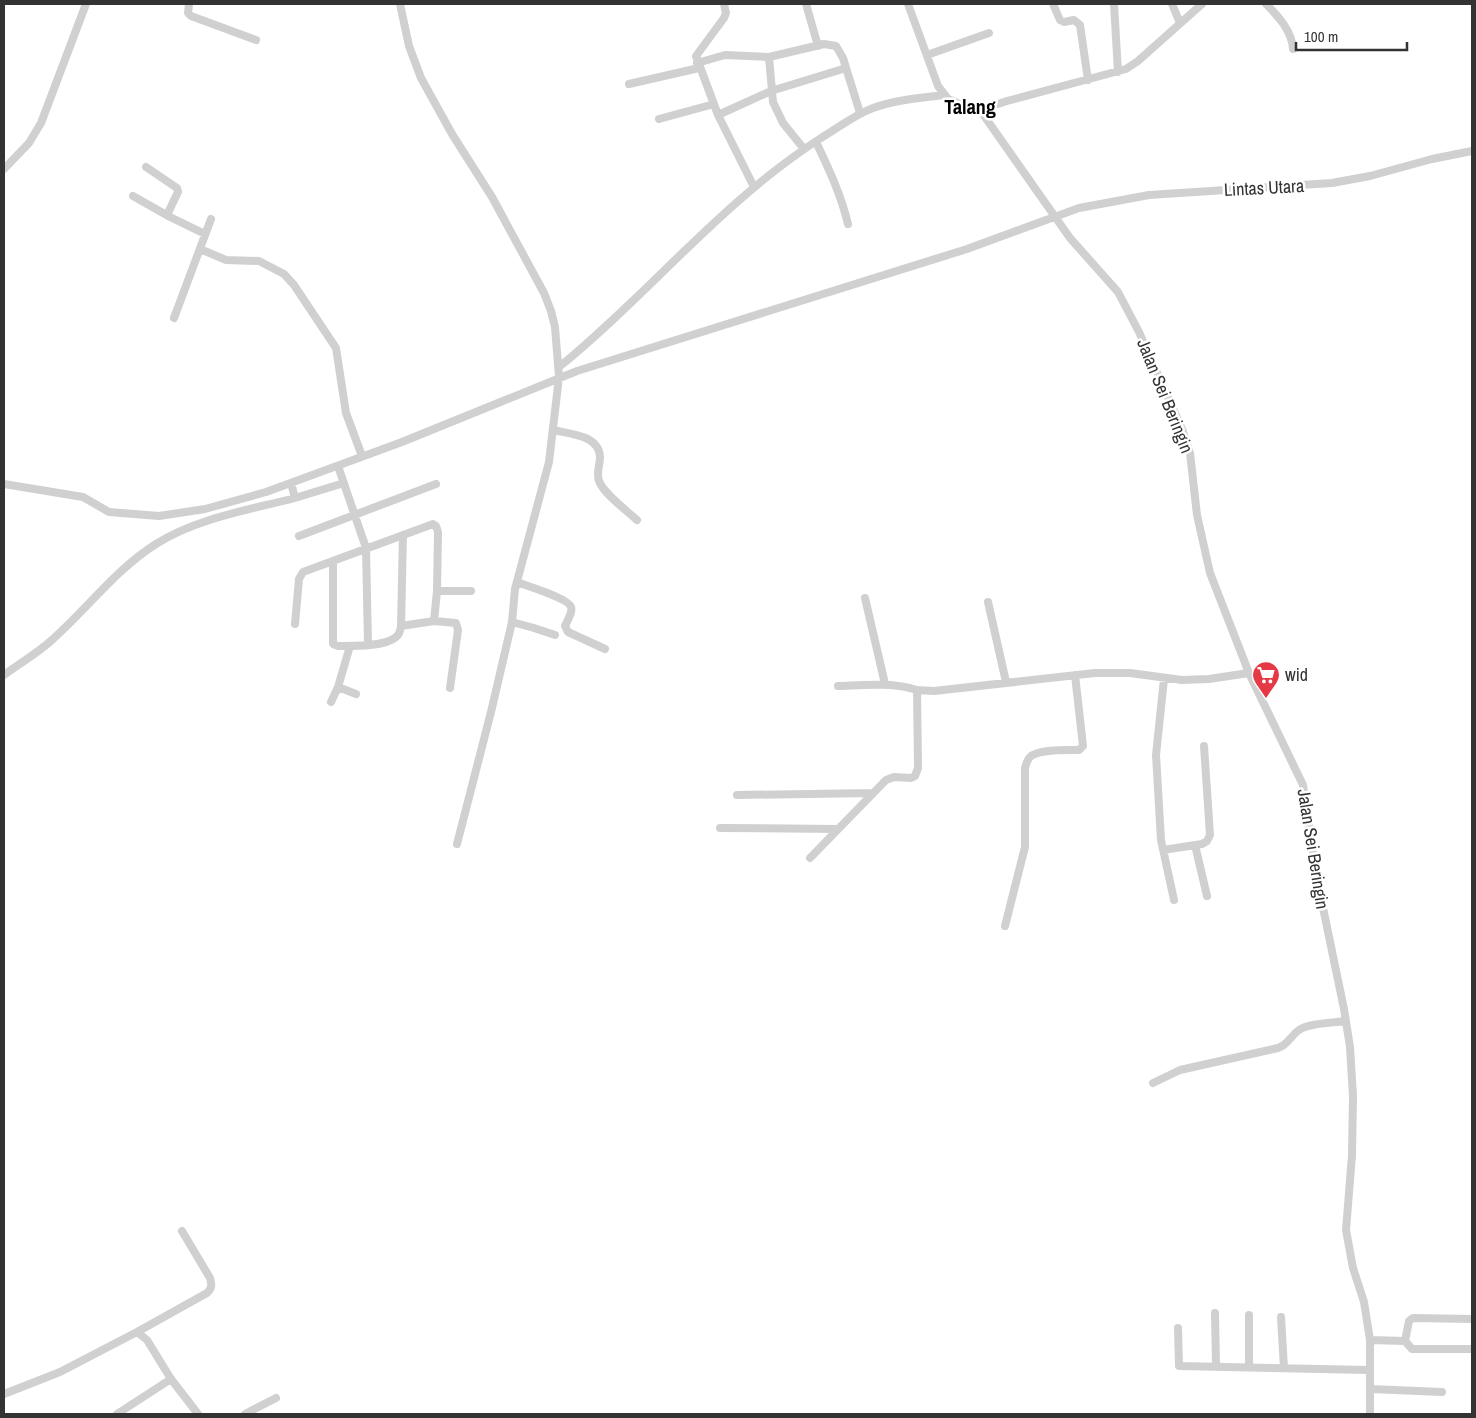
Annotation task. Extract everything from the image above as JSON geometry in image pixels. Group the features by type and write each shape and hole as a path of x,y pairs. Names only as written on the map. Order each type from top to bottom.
{"street":[{"path":"5,165 29,143 41,123 86,4"},
{"path":"189,4 188,13 191,16 256,40"},
{"path":"400,4 409,46 422,78 452,134 492,197 544,293 551,310 555,328 559,377 549,462 517,582 512,622 456,844"},
{"path":"724,4 726,13 724,18 696,56 718,115 754,187"},
{"path":"806,4 818,46"},
{"path":"908,4 933,75 944,95 956,104 980,110 1007,101 1118,72 1138,61 1202,4"},
{"path":"1053,4 1060,20 1064,22 1074,20 1080,25 1088,80"},
{"path":"1114,4 1118,72"},
{"path":"1172,4 1180,23"},
{"path":"1266,4 1279,18 1287,31 1291,38 1293,49"},
{"path":"927,55 989,34"},
{"path":"629,84 698,65 725,55 769,57 831,44 840,50 860,113"},
{"path":"769,57 771,91 777,113 804,149"},
{"path":"718,115 771,91 846,68"},
{"path":"558,367 604,329 754,187 804,149 860,113 888,103 944,95"},
{"path":"659,119 714,104"},
{"name":"Jalan Sei Beringin","path":"980,110 1070,238 1118,292 1127,308 1182,429 1190,453 1197,515 1205,555 1225,614 1249,673 1303,785 1316,874 1350,1047 1353,1096 1352,1155 1346,1230 1364,1302 1370,1340 1370,1414"},
{"path":"816,142 838,190 848,224"},
{"name":"Lintas Utara","path":"4,484 83,497 109,512 154,516 184,513 228,504 338,466 466,417 559,377 967,249 1079,208 1149,195 1332,183 1472,151"},
{"path":"146,167 178,188 178,192 167,215"},
{"path":"133,196 205,234"},
{"path":"174,318 211,219"},
{"path":"200,248 226,260 259,261 284,274 294,285 336,348 346,413 362,456"},
{"path":"553,430 589,439 595,443 599,452 599,482 608,494 637,520"},
{"path":"338,466 366,548 368,645"},
{"path":"291,483 295,498"},
{"path":"4,675 53,640 107,583 156,544 174,534 204,522 344,483"},
{"path":"299,536 436,484"},
{"path":"295,624 300,575 306,570 433,524 436,526 437,591 434,621"},
{"path":"333,560 332,642 335,645 350,646 390,641 399,634 401,626 403,535"},
{"path":"517,582 562,600 569,605 571,611 565,626 568,632 605,649"},
{"path":"437,591 471,591"},
{"path":"865,598 885,684"},
{"path":"988,602 1006,682"},
{"path":"401,626 434,621 453,622 458,626 450,688"},
{"path":"512,622 555,636"},
{"path":"331,702 338,687 350,646"},
{"path":"838,686 885,684 934,691 1114,672 1164,679 1195,680 1249,673"},
{"path":"1005,926 1025,847 1025,768 1027,762 1032,755 1040,752 1078,750 1084,746 1075,675"},
{"path":"1164,679 1156,755 1163,850 1174,900"},
{"path":"338,687 356,694"},
{"path":"810,858 888,778 911,778 917,773 917,690"},
{"path":"1163,850 1207,842 1210,835 1204,746"},
{"path":"737,795 872,793"},
{"path":"720,828 838,829"},
{"path":"1196,845 1207,896"},
{"path":"1153,1083 1180,1070 1278,1048 1288,1042 1295,1033 1304,1028 1345,1021"},
{"path":"4,1394 60,1372 206,1293 212,1284 210,1278 182,1231"},
{"path":"1215,1314 1216,1366"},
{"path":"1249,1315 1249,1367"},
{"path":"1281,1317 1284,1368"},
{"path":"1405,1341 1408,1321 1413,1318 1472,1319"},
{"path":"1178,1328 1179,1366 1370,1370"},
{"path":"137,1332 147,1340 171,1379 198,1414"},
{"path":"1370,1340 1405,1341 1412,1349 1472,1349"},
{"path":"118,1414 171,1379"},
{"path":"1370,1389 1442,1392"},
{"path":"245,1414 276,1398"}],"place":[{"name":"wid","path":"1266,699"}],"district":[{"name":"Talang","path":"970,107"}]}
